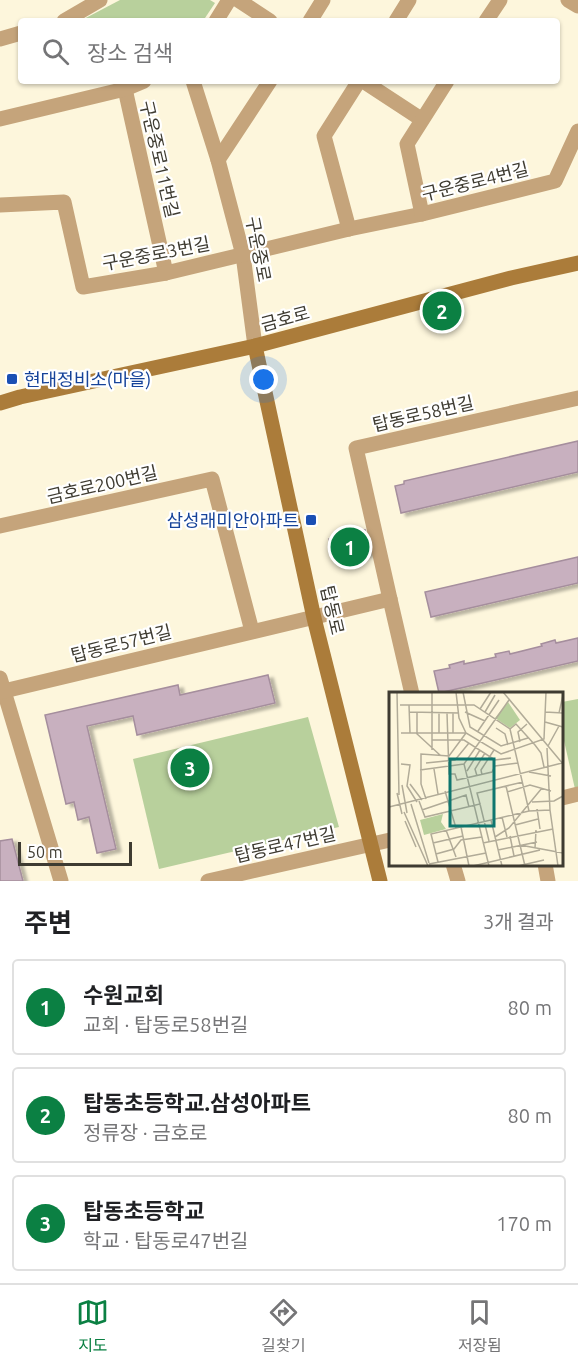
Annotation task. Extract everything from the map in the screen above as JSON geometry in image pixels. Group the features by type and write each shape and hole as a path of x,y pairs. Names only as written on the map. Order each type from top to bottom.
{"street":[{"path":"69,18 100,0"},
{"path":"218,18 229,0"},
{"path":"238,0 265,18"},
{"path":"312,18 323,0"},
{"path":"398,18 409,0"},
{"path":"488,18 500,0"},
{"path":"568,0 578,6"},
{"path":"0,39 18,34"},
{"name":"구운중로11번길","path":"0,119 136,84"},
{"name":"구운중로","path":"194,84 218,160 243,255 255,346"},
{"path":"218,160 268,84"},
{"path":"349,229 324,136 359,84"},
{"path":"366,84 421,119"},
{"path":"422,214 406,144 445,84"},
{"name":"구운중로11번길","path":"124,89 166,273"},
{"name":"구운중로4번길","path":"243,255 555,181 578,131"},
{"name":"구운중로3번길","path":"0,205 64,202 83,287 166,273 243,255"},
{"name":"금호로","path":"0,403 255,346 512,278 578,263"},
{"name":"탑동로","path":"255,346 314,618 380,881"},
{"name":"탑동로58번길","path":"412,692 356,448 578,398"},
{"name":"금호로200번길","path":"0,526 212,479 252,631"},
{"path":"314,618 390,599"},
{"name":"탑동로57번길","path":"1,687 314,618"},
{"path":"1,687 61,881"},
{"path":"563,798 578,795"},
{"name":"탑동로47번길","path":"208,881 389,840"},
{"path":"454,866 458,881"},
{"path":"545,866 549,881"}],"green space":[{"path":"120,0 210,0 215,3 205,18 86,18"},
{"path":"578,699 578,789 575,789 563,736 563,702"},
{"path":"308,717 339,827 159,869 133,759"}],"building":[{"path":"578,441 578,472 401,513 395,486 404,484 404,481"},
{"path":"365,530 370,553 335,562 329,539"},
{"path":"578,557 578,583 431,617 425,592"},
{"path":"578,638 578,661 439,692 434,671 450,668 449,665 464,661 464,664 496,657 495,654 509,651 510,654 542,646 541,644 555,640 556,643"},
{"path":"268,675 275,703 137,735 133,716 87,726 116,849 97,853 89,817 78,820 74,802 66,804 45,715 178,685 180,695"},
{"path":"12,839 23,881 0,881 0,841"}],"place":[{"name":"탑동초등학교.삼성아파트","path":"442,311"},
{"name":"현대정비소(마을)","path":"12,379"},
{"name":"삼성래미안아파트","path":"311,520"},
{"name":"수원교회","path":"350,547"},
{"name":"탑동초등학교","path":"190,768"}]}
